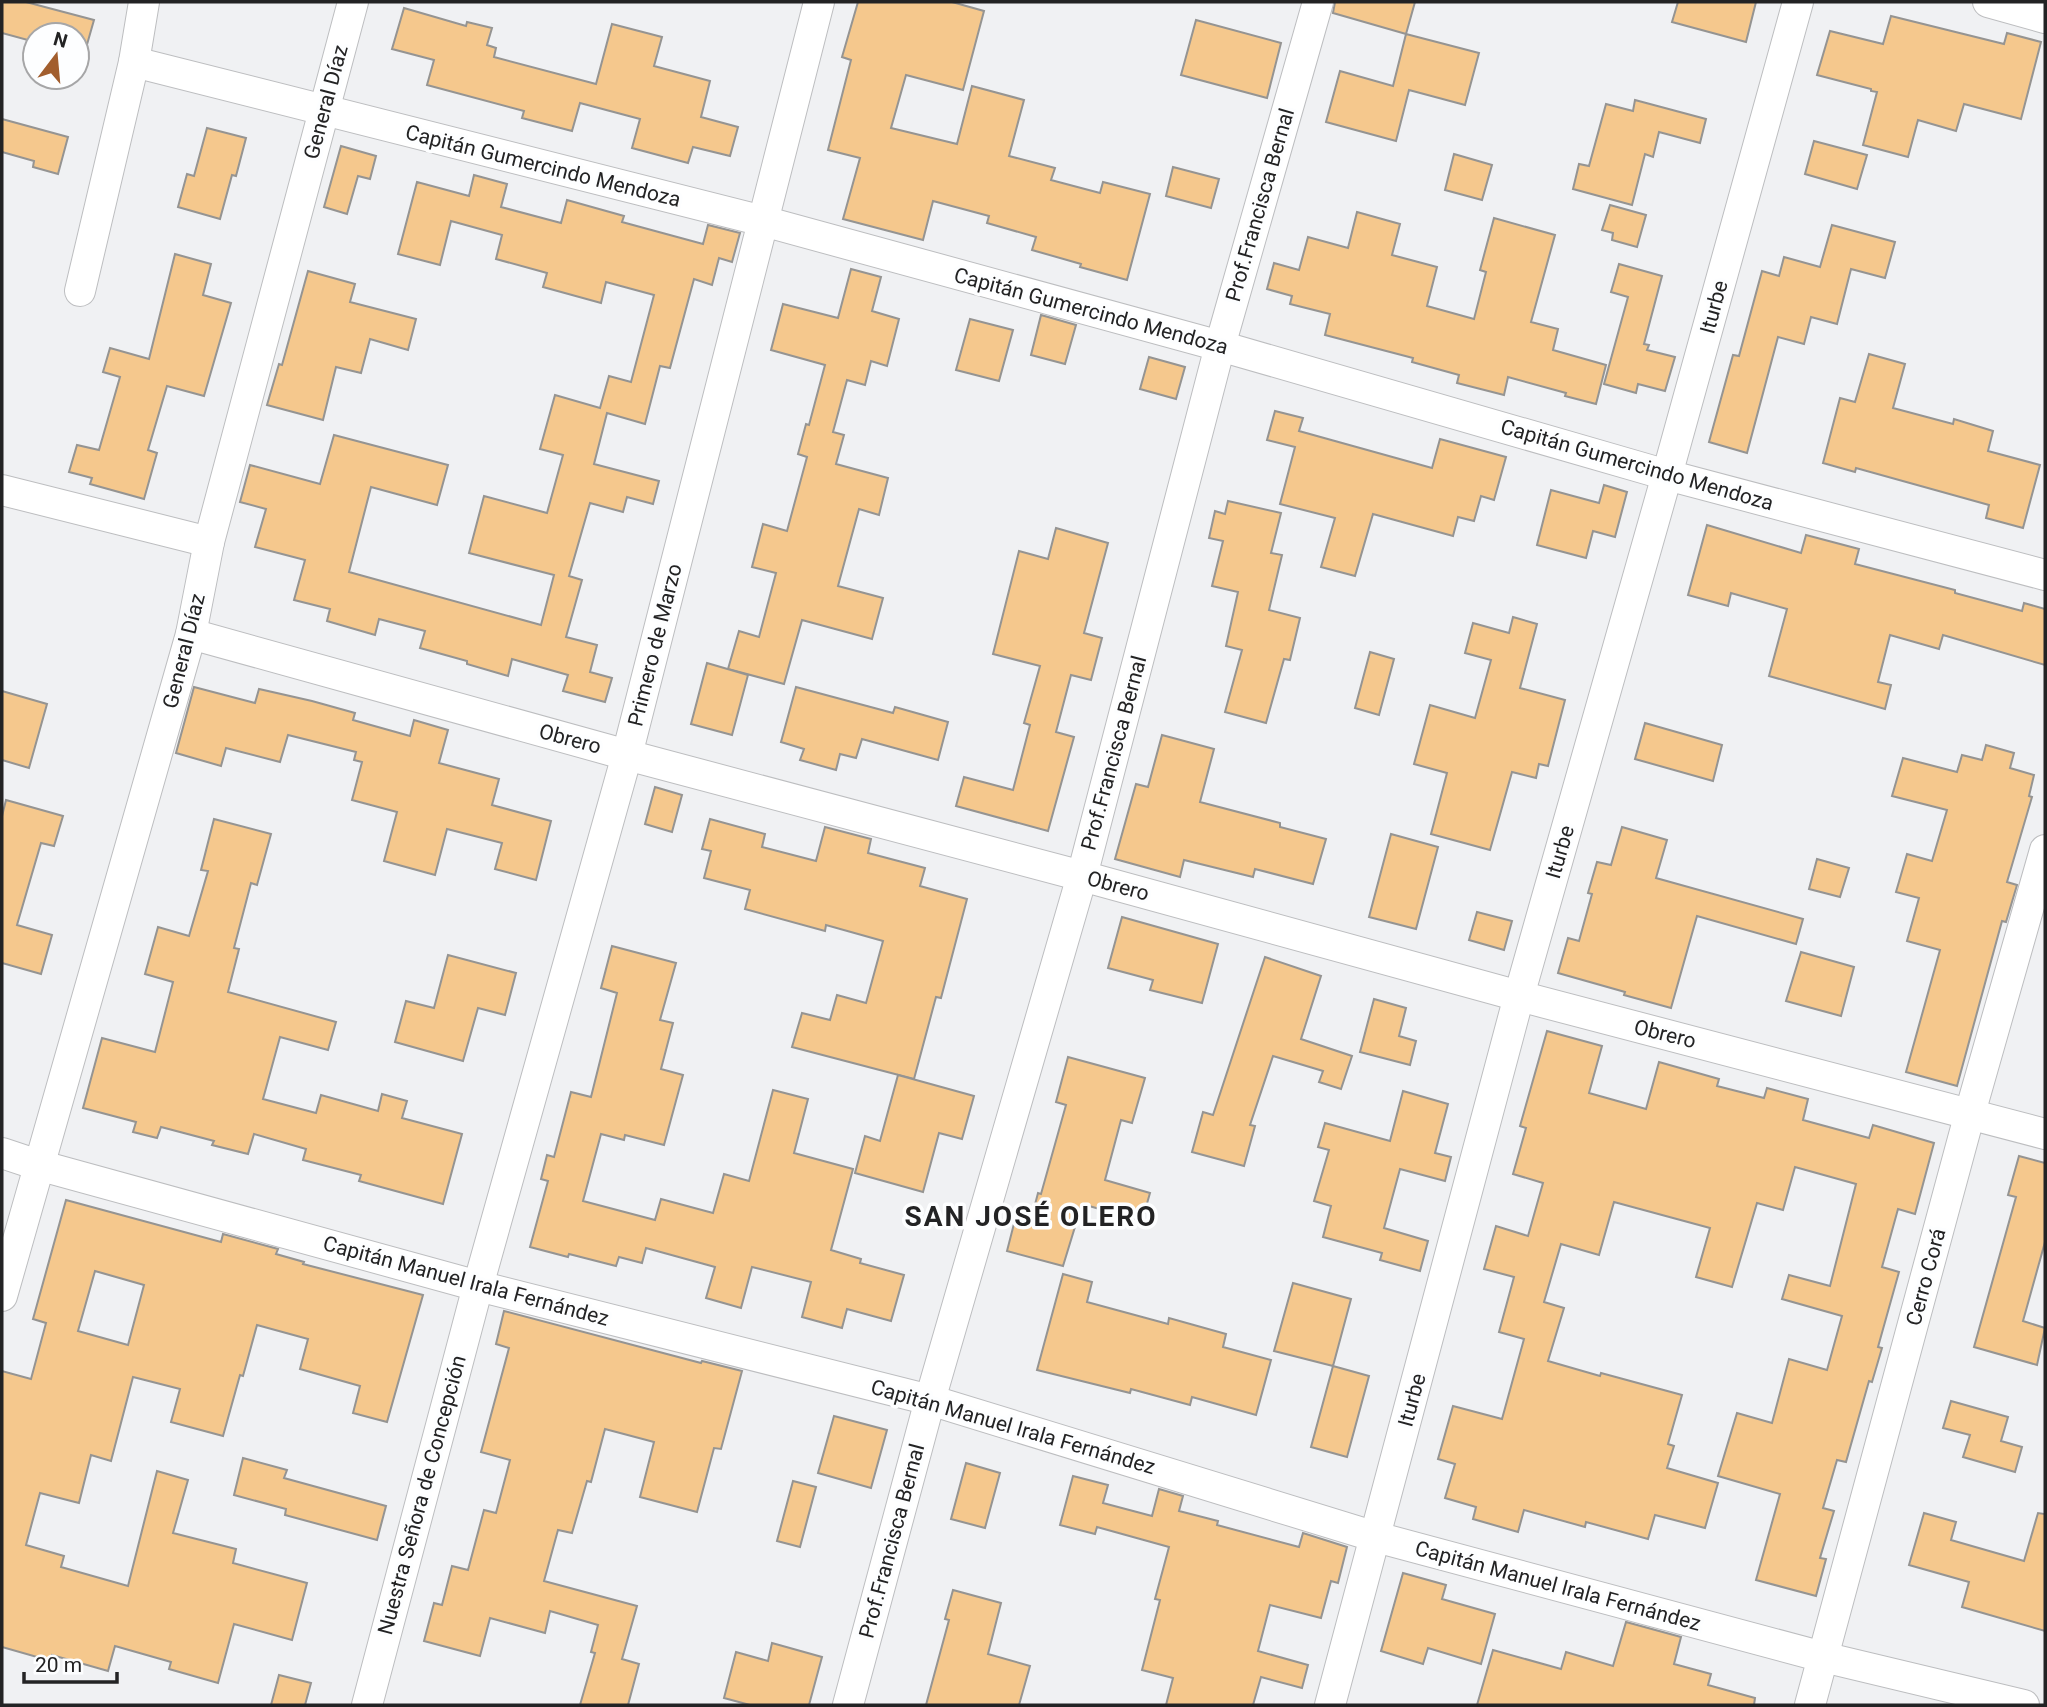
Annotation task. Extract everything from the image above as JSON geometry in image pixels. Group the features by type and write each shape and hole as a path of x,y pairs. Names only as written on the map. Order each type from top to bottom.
{"street":[{"path":"80,291 134,62 145,2"},
{"name":"General Díaz","path":"2,1296 191,634 209,542 354,2"},
{"name":"Primero de Marzo","path":"478,1286 627,755 819,2"},
{"name":"Prof.Francisca Bernal","path":"848,1705 930,1400 1082,876 1220,346 1318,2"},
{"name":"Iturbe","path":"1330,1705 1519,996 1798,2"},
{"path":"1988,2 2045,18"},
{"name":"Capitán Gumercindo Mendoza","path":"134,62 764,221 1220,346 1667,475 2045,575"},
{"path":"2,490 209,542"},
{"name":"Obrero","path":"191,634 1519,996 2045,1133"},
{"name":"Cerro Corá","path":"1810,1705 1970,1113 2045,850"},
{"name":"Capitán Manuel Irala Fernández","path":"2,1153 478,1286 930,1400 1376,1537 1823,1657 2024,1705"},
{"name":"Nuestra Señora de Concepción","path":"367,1705 478,1286"}],"building":[{"path":"2,2 26,2 94,20 91,30 91,21 21,21 21,38 2,33"},
{"path":"858,2 952,2 984,11 963,90 906,75 891,128 957,144 972,86 1024,100 1009,156 1055,168 1051,180 1100,193 1103,182 1150,194 1127,280 1032,250 1036,237 987,223 989,216 933,201 923,240 843,219 860,158 828,150 851,60 842,57"},
{"path":"1335,2 1415,2 1406,34 1333,13"},
{"path":"1678,2 1756,2 1746,42 1672,22"},
{"path":"404,8 466,26 467,22 492,28 487,45 496,48 494,57 596,84 612,24 662,37 654,66 710,81 701,117 738,127 730,156 693,147 688,163 632,148 640,119 580,103 572,131 522,118 524,111 427,85 434,60 392,49"},
{"path":"1891,16 2004,44 2007,33 2041,42 2021,119 1964,104 1956,131 1918,120 1908,157 1863,145 1877,92 1817,75 1830,31 1883,44"},
{"path":"1196,20 1281,43 1267,98 1181,75"},
{"path":"1406,34 1479,53 1465,105 1409,90 1396,141 1326,122 1340,71 1393,86"},
{"path":"1635,100 1706,119 1700,143 1659,132 1653,157 1645,154 1632,205 1573,189 1579,164 1589,166 1606,104 1633,111"},
{"path":"2,119 68,137 58,174 33,167 34,161 2,152"},
{"path":"207,128 246,138 220,219 178,207 187,174 194,176"},
{"path":"1814,141 1867,155 1857,189 1805,174"},
{"path":"341,146 376,156 370,179 358,176 347,214 324,207"},
{"path":"1454,154 1492,165 1482,200 1445,190"},
{"path":"1173,167 1219,179 1211,208 1166,196"},
{"path":"474,175 507,184 501,207 561,223 567,200 624,216 622,222 703,244 708,225 740,233 732,262 719,258 712,285 694,279 670,368 660,366 645,424 607,413 594,464 659,481 653,504 627,497 623,512 590,503 569,576 582,580 566,637 597,645 590,672 612,678 605,702 563,691 568,675 512,659 508,676 420,648 425,631 379,619 375,635 327,621 330,609 294,600 305,560 255,547 266,509 240,502 250,465 320,484 334,435 448,465 437,505 371,487 349,572 541,625 554,575 469,553 484,496 547,513 563,455 540,449 555,395 600,408 609,376 631,382 654,295 606,282 601,303 543,287 547,273 496,259 502,235 451,221 440,265 398,254 417,182 469,196"},
{"path":"1610,205 1646,215 1637,247 1612,240 1613,233 1602,230"},
{"path":"1357,212 1400,224 1392,255 1437,267 1427,306 1474,319 1486,272 1480,270 1494,218 1555,235 1531,322 1558,329 1553,350 1606,365 1596,404 1508,377 1504,395 1457,383 1459,375 1412,362 1413,358 1325,335 1330,314 1290,304 1292,296 1267,289 1274,263 1299,270 1308,237 1348,248"},
{"path":"1832,225 1895,242 1885,278 1851,269 1837,324 1811,317 1804,344 1778,337 1747,453 1709,442 1733,355 1739,356 1762,271 1779,276 1784,257 1820,267"},
{"path":"175,254 211,264 203,295 231,303 204,396 167,386 148,450 157,453 144,499 90,484 92,478 69,472 77,445 99,450 120,377 103,372 110,348 149,359"},
{"path":"1619,264 1662,276 1644,344 1649,345 1647,350 1675,357 1665,391 1638,384 1636,393 1604,384 1628,297 1611,292"},
{"path":"851,269 881,277 872,311 899,319 887,366 871,361 865,385 847,380 833,432 844,435 836,464 888,478 879,515 859,509 838,586 883,598 872,639 802,620 784,684 728,669 739,631 759,637 776,573 752,567 763,524 787,531 807,457 798,454 806,424 809,425 825,365 771,350 783,304 838,318"},
{"path":"308,271 355,284 350,302 416,319 408,350 370,339 361,373 336,367 323,420 267,405 279,364 282,365"},
{"path":"1041,315 1076,325 1065,364 1031,355"},
{"path":"970,319 1013,330 999,381 956,370"},
{"path":"1869,354 1905,364 1893,408 1953,424 1954,419 1993,431 1988,451 2040,465 2023,528 1986,518 1989,505 1856,468 1855,472 1823,463 1840,398 1855,402"},
{"path":"1149,357 1185,367 1176,399 1140,389"},
{"path":"1275,411 1303,418 1299,431 1432,468 1440,439 1506,457 1494,500 1481,496 1474,521 1458,517 1453,536 1373,514 1355,576 1321,567 1335,518 1280,504 1295,447 1267,440"},
{"path":"1604,485 1627,492 1615,537 1593,531 1586,558 1537,545 1551,490 1599,503"},
{"path":"1228,501 1281,513 1271,553 1282,555 1269,610 1300,618 1290,660 1284,659 1266,723 1225,712 1242,650 1226,646 1238,592 1212,586 1223,541 1209,538 1215,511 1225,514"},
{"path":"1707,525 1801,553 1806,535 1859,549 1855,564 2022,611 2024,603 2045,609 2045,665 1943,635 1939,649 1890,635 1878,682 1891,685 1885,709 1769,676 1787,609 1731,593 1728,606 1688,595"},
{"path":"1056,528 1108,543 1084,633 1102,638 1091,680 1071,675 1056,732 1074,737 1048,831 956,806 964,777 1013,790 1030,725 1024,723 1040,666 993,654 1019,551 1048,559"},
{"path":"1513,617 1537,624 1520,688 1565,700 1548,766 1539,764 1536,778 1512,772 1490,850 1431,834 1447,773 1414,764 1430,705 1475,718 1491,660 1465,653 1473,623 1509,633"},
{"path":"1370,652 1394,659 1379,715 1355,708"},
{"path":"707,663 748,675 732,735 691,724"},
{"path":"194,687 255,703 259,689 312,701 355,713 353,720 410,736 414,720 448,730 439,763 499,779 492,805 551,821 536,880 495,869 502,843 447,829 435,875 384,861 397,812 352,800 362,762 354,760 356,752 288,735 280,762 226,748 221,766 176,753"},
{"path":"796,687 893,713 895,707 948,722 938,760 862,739 856,758 840,754 836,770 800,760 804,749 781,742"},
{"path":"2,691 47,704 29,768 2,760"},
{"path":"1645,723 1722,745 1713,781 1635,759"},
{"path":"1162,735 1214,749 1200,802 1280,823 1280,827 1326,839 1313,884 1255,869 1253,877 1184,860 1180,877 1115,859 1136,784 1148,787"},
{"path":"1986,745 2014,753 2010,768 2034,775 2029,796 2032,797 2007,882 2017,885 2006,922 2002,921 1957,1086 1906,1072 1940,950 1907,941 1919,898 1896,892 1907,854 1932,861 1947,810 1892,796 1903,758 1957,772 1962,755 1982,760"},
{"path":"655,787 682,795 672,832 645,824"},
{"path":"6,800 63,816 54,846 41,843 17,925 52,935 41,974 2,963 2,816"},
{"path":"214,819 271,834 257,885 251,883 234,948 239,949 228,992 336,1022 328,1050 280,1037 263,1099 316,1113 321,1095 378,1111 382,1094 407,1101 402,1118 462,1134 443,1204 359,1181 361,1175 303,1160 306,1149 254,1134 248,1154 212,1145 214,1141 161,1127 157,1138 133,1132 136,1122 83,1108 102,1038 155,1052 173,982 145,974 158,927 189,936 208,871 201,870"},
{"path":"710,819 765,834 762,847 816,861 825,827 871,839 868,853 925,868 920,886 967,899 941,998 936,997 914,1079 792,1047 802,1013 830,1020 837,995 866,1003 883,941 826,925 825,931 745,909 750,890 704,878 711,851 702,849"},
{"path":"1622,827 1667,840 1656,878 1803,919 1796,944 1697,916 1671,1008 1558,973 1568,938 1579,941 1592,894 1588,893 1597,862 1611,865"},
{"path":"1391,834 1438,847 1416,929 1369,917"},
{"path":"1817,859 1849,868 1840,897 1809,889"},
{"path":"1477,912 1512,921 1504,950 1469,940"},
{"path":"1122,917 1218,944 1202,1003 1150,990 1153,980 1108,968"},
{"path":"612,946 676,963 660,1020 673,1023 661,1069 683,1075 664,1145 625,1135 624,1140 601,1134 583,1201 655,1220 661,1199 713,1213 724,1174 749,1181 773,1090 808,1099 794,1153 853,1169 831,1250 861,1259 860,1263 904,1275 891,1321 847,1309 842,1328 802,1317 811,1282 752,1267 741,1308 706,1298 715,1267 646,1248 642,1263 619,1257 616,1266 530,1247 548,1181 541,1179 547,1155 554,1157 571,1092 591,1097 617,993 601,988"},
{"path":"1801,952 1854,967 1841,1016 1786,1001"},
{"path":"448,955 516,973 505,1015 478,1008 463,1061 395,1042 406,1001 434,1008"},
{"path":"1265,957 1321,976 1301,1039 1352,1056 1341,1089 1319,1082 1323,1071 1273,1056 1250,1125 1255,1126 1244,1166 1192,1152 1203,1112 1213,1115"},
{"path":"1374,999 1406,1008 1399,1036 1416,1041 1410,1065 1360,1052"},
{"path":"1547,1031 1602,1046 1589,1093 1646,1109 1659,1062 1719,1079 1717,1086 1764,1098 1767,1088 1808,1099 1803,1120 1869,1138 1873,1125 1934,1143 1915,1214 1898,1209 1882,1267 1899,1272 1878,1347 1882,1348 1872,1382 1869,1381 1846,1462 1837,1460 1823,1508 1834,1511 1820,1558 1826,1559 1816,1596 1756,1580 1780,1494 1718,1476 1737,1413 1772,1423 1789,1359 1827,1370 1842,1316 1782,1299 1789,1275 1830,1286 1856,1184 1795,1167 1783,1210 1757,1203 1732,1287 1696,1277 1710,1228 1614,1202 1599,1255 1561,1244 1544,1302 1564,1308 1548,1361 1682,1395 1668,1444 1674,1446 1667,1468 1718,1483 1705,1528 1655,1515 1648,1539 1586,1522 1585,1527 1524,1510 1518,1532 1473,1519 1476,1507 1445,1498 1455,1464 1438,1459 1453,1406 1502,1419 1524,1339 1499,1332 1514,1277 1484,1269 1496,1226 1528,1236 1543,1183 1513,1174 1526,1128 1520,1126"},
{"path":"1068,1057 1145,1078 1132,1123 1121,1120 1105,1180 1150,1193 1142,1221 1082,1204 1063,1266 1007,1251 1017,1212 1032,1216 1038,1193 1041,1194 1066,1105 1056,1102"},
{"path":"898,1075 974,1096 962,1139 939,1133 923,1192 855,1173 865,1136 880,1141"},
{"path":"1403,1091 1448,1104 1435,1153 1451,1157 1445,1181 1400,1169 1384,1228 1428,1241 1420,1271 1380,1260 1382,1253 1323,1237 1331,1206 1314,1201 1329,1150 1318,1147 1325,1123 1390,1141"},
{"path":"2019,1156 2045,1163 2045,1242 2023,1321 2045,1328 2037,1365 1974,1347 2016,1197 2008,1195"},
{"path":"66,1200 221,1242 223,1234 278,1249 276,1254 304,1262 303,1264 423,1295 387,1422 353,1413 360,1386 300,1369 308,1339 257,1325 223,1436 171,1422 180,1389 133,1377 111,1461 91,1455 79,1503 40,1493 26,1545 64,1556 61,1567 128,1586 157,1471 188,1480 173,1533 236,1549 233,1563 307,1583 292,1640 234,1624 218,1683 169,1669 171,1662 115,1646 108,1671 52,1655 51,1661 2,1647 2,1371 31,1379 46,1323 33,1319","holes":["95,1271 144,1285 128,1345 78,1331"]},
{"path":"1063,1274 1092,1282 1087,1302 1168,1324 1169,1318 1226,1334 1223,1347 1271,1360 1256,1415 1192,1397 1190,1405 1131,1389 1130,1393 1037,1370"},
{"path":"1293,1283 1351,1299 1333,1366 1274,1351"},
{"path":"504,1311 701,1363 702,1361 742,1371 721,1449 714,1448 697,1512 640,1497 654,1442 605,1429 591,1482 587,1481 572,1533 558,1530 544,1581 637,1606 622,1659 639,1664 628,1705 580,1705 595,1653 591,1652 598,1625 550,1611 545,1633 490,1618 480,1656 424,1641 434,1603 442,1605 452,1566 468,1570 484,1510 496,1513 510,1460 481,1452 509,1348 496,1344"},
{"path":"1333,1366 1369,1376 1347,1457 1311,1447"},
{"path":"1951,1401 2008,1417 2001,1441 2022,1447 2015,1472 1963,1457 1970,1435 1943,1428"},
{"path":"834,1416 887,1430 871,1488 818,1473"},
{"path":"243,1458 287,1470 284,1478 386,1506 377,1540 285,1515 286,1509 234,1495"},
{"path":"966,1463 1000,1473 985,1528 951,1519"},
{"path":"1073,1476 1108,1485 1103,1503 1152,1516 1159,1489 1183,1496 1179,1511 1218,1521 1217,1525 1299,1547 1303,1533 1347,1547 1338,1583 1331,1581 1321,1618 1270,1605 1258,1651 1308,1665 1302,1688 1261,1677 1253,1705 1166,1705 1173,1678 1142,1670 1160,1600 1155,1599 1169,1547 1097,1527 1095,1534 1060,1525"},
{"path":"793,1481 816,1487 800,1547 777,1541"},
{"path":"1924,1513 1956,1522 1951,1540 2024,1561 2038,1513 2045,1514 2045,1631 1962,1607 1969,1582 1909,1565"},
{"path":"1403,1573 1446,1585 1442,1599 1495,1614 1481,1664 1428,1648 1423,1664 1381,1651"},
{"path":"953,1590 1001,1603 988,1654 1030,1666 1019,1705 926,1705 949,1620 945,1619"},
{"path":"1626,1622 1681,1637 1674,1664 1711,1674 1708,1685 1755,1698 1754,1705 1477,1705 1493,1650 1561,1669 1566,1652 1613,1666"},
{"path":"772,1643 822,1657 809,1705 750,1705 724,1698 736,1652 768,1661"},
{"path":"279,1675 311,1683 305,1705 271,1705"}],"district":[{"name":"SAN JOSÉ OLERO","path":"1031,1216"}]}
